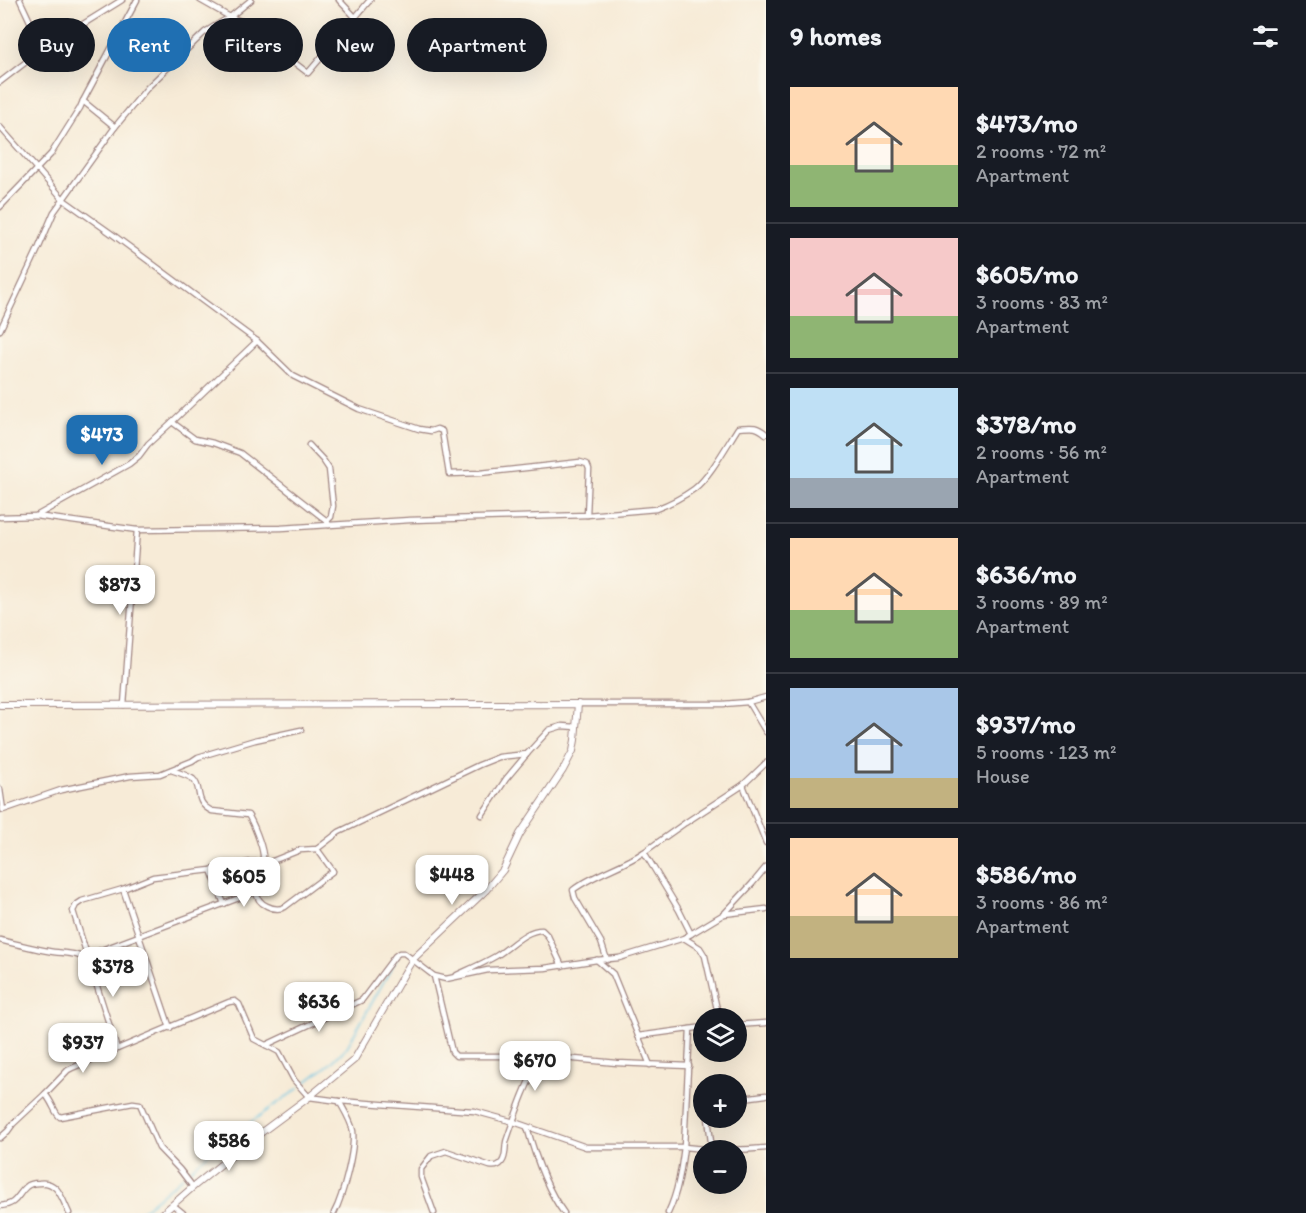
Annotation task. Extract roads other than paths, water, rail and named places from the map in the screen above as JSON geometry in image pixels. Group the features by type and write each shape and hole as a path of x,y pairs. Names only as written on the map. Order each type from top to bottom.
{"street":[{"path":"93,18 122,0"},
{"path":"0,207 51,154 80,108 137,0"},
{"path":"200,0 257,29 283,54 308,73 315,65"},
{"path":"0,330 54,212 115,128 148,87 205,32 230,17 251,0"},
{"path":"339,0 356,18 370,0"},
{"path":"20,2 28,18"},
{"path":"0,82 18,68"},
{"path":"82,101 115,128"},
{"path":"0,127 64,200 257,341 293,376 359,409 398,421 405,426 442,431 449,474 480,474 580,462 587,464 589,469 587,515"},
{"path":"36,516 140,456 148,444 257,341"},
{"path":"172,422 195,439 213,442 240,453 328,523"},
{"path":"0,517 36,516 137,530 281,528 328,523 587,515 656,509 695,489 738,428 755,427 766,434"},
{"path":"309,445 329,469 333,506 328,523"},
{"path":"124,705 137,530"},
{"path":"0,705 707,704 748,702 766,698"},
{"path":"748,702 766,732"},
{"path":"163,1213 193,1186 309,1097 357,1056 413,959 503,870 520,834 569,760 573,751 578,704"},
{"path":"482,815 506,778 549,730 562,726 576,727"},
{"path":"0,789 2,810 61,790 130,776 159,774 198,757 255,740 301,730"},
{"path":"117,1049 73,911 76,905 153,877 211,870 251,862 275,861 300,850 317,849 339,832 479,765 499,757 527,754"},
{"path":"607,960 601,942 575,898 573,890 644,852 743,785 766,763"},
{"path":"171,770 192,779 196,784 202,805 212,811 248,814 263,852 255,892 257,899 267,906 278,910 285,907 333,871 317,849"},
{"path":"743,785 766,843"},
{"path":"644,852 692,934"},
{"path":"266,1046 362,999 399,953 404,953 434,976 446,980 488,970 537,969 635,954 684,938 724,914 766,867"},
{"path":"211,870 224,904"},
{"path":"123,889 170,1028"},
{"path":"88,955 255,892"},
{"path":"724,914 766,909"},
{"path":"446,980 495,957 529,933 539,929 548,936 562,966"},
{"path":"684,938 702,951 717,1008"},
{"path":"0,940 51,952 76,954 90,961"},
{"path":"76,954 84,942"},
{"path":"597,960 613,974 650,1065"},
{"path":"434,976 452,1052 455,1055 542,1056 689,1066"},
{"path":"0,1138 68,1070 78,1064 234,1001 239,1004 254,1039 279,1052 294,1080 309,1097 483,1113 586,1148 693,1148"},
{"path":"747,1024 766,1023"},
{"path":"668,1213 678,1185 684,1147 690,1029"},
{"path":"638,1036 693,1029"},
{"path":"434,1213 421,1177 421,1169 426,1161 431,1156 446,1151 490,1166 499,1164 504,1159 506,1140 524,1090 542,1056"},
{"path":"45,1094 60,1117 133,1103 140,1104 159,1148 193,1186"},
{"path":"747,1098 766,1095"},
{"path":"334,1213 340,1202 347,1174 352,1141 352,1130 339,1101"},
{"path":"527,1127 538,1164 564,1213"},
{"path":"747,1149 766,1148"},
{"path":"0,1206 14,1201 30,1184 42,1182 52,1184 59,1191 69,1213"},
{"path":"173,1204 183,1213"}],"waterway":[{"path":"302,1085 331,1063 347,1047 397,958"},
{"path":"185,1174 217,1146 299,1088"},
{"path":"139,1213 182,1177"}]}
